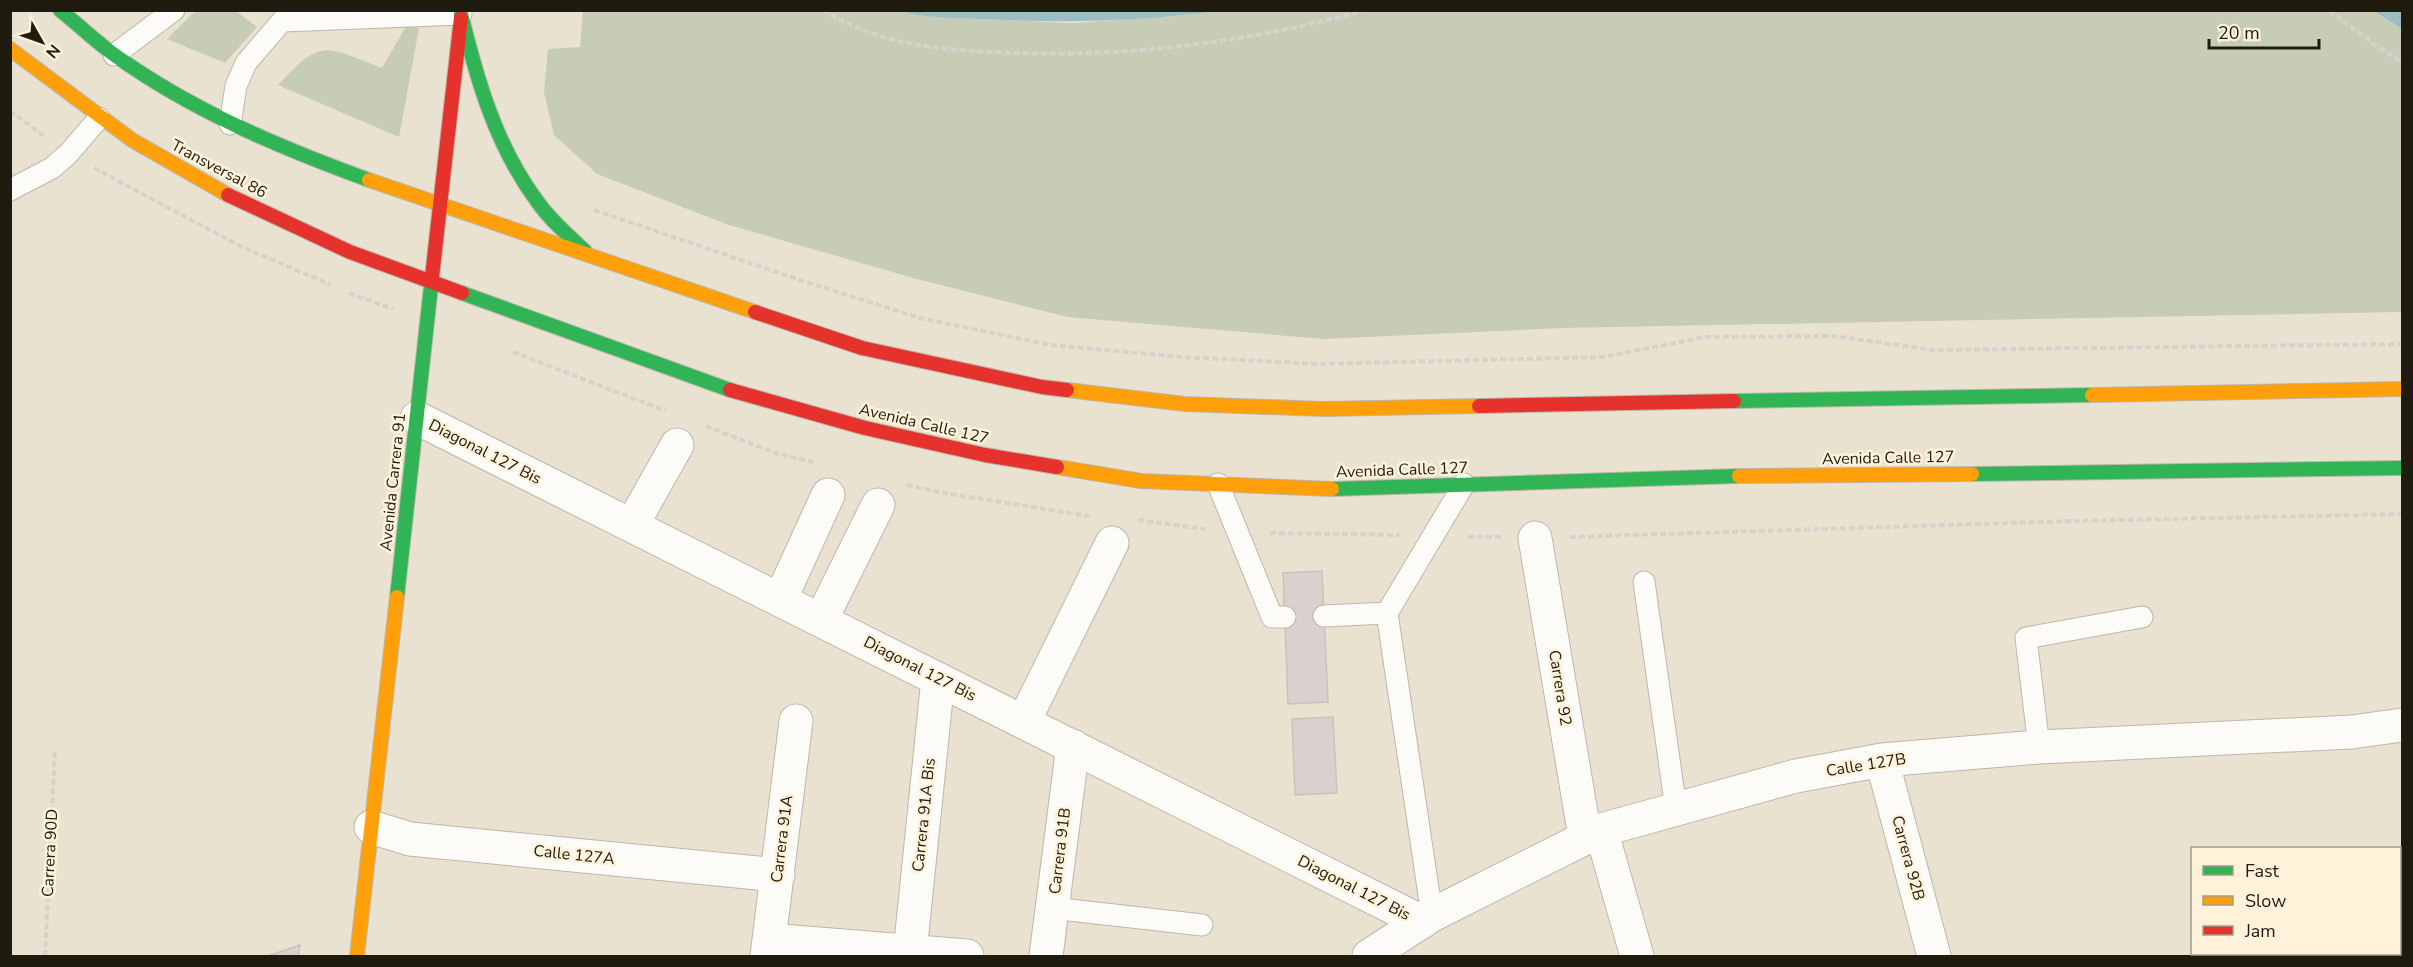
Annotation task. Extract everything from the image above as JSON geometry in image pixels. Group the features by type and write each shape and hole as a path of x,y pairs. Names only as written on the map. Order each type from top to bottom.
{"main road":[{"path":"60,10 114,55 157,84 230,124 333,167 440,206 862,348 1042,387 1185,404 1323,409 2403,389"},
{"path":"461,12 474,71 488,113 512,164 537,202 559,227 591,257"},
{"name":"Avenida Carrera 91","path":"357,957 461,12"},
{"name":"Transversal 86","path":"10,49 99,118 150,151 253,207 350,252 432,283"},
{"name":"Avenida Calle 127","path":"432,283 742,394 865,428 985,455 1141,481 1329,489 1742,476 2403,468"}],"street":[{"name":"Diagonal 127 Bis","path":"417,418 1073,746 1419,931"},
{"path":"632,525 677,445"},
{"path":"780,600 828,495"},
{"path":"821,620 878,505"},
{"name":"Carrera 92","path":"1535,538 1593,834 1636,957"},
{"path":"1024,722 1112,543"},
{"name":"Carrera 91A Bis","path":"910,952 938,679"},
{"name":"Carrera 91A","path":"768,948 796,721"},
{"name":"Calle 127B","path":"1369,957 1593,834 1796,776 1882,760 2039,747 2352,732 2403,725"},
{"name":"Carrera 91B","path":"1046,957 1073,746"},
{"name":"Carrera 92B","path":"1882,760 1934,957"},
{"name":"Calle 127A","path":"371,827 410,839 778,875"},
{"path":"768,948 910,952 967,957"}],"lane":[{"path":"114,55 174,10"},
{"path":"230,124 236,86 246,63 277,16 461,12"},
{"path":"10,190 52,168 68,154 99,118"},
{"path":"1218,484 1272,618 1285,617"},
{"path":"1419,931 1387,613 1464,484"},
{"path":"1644,582 1676,809"},
{"path":"1324,616 1387,613"},
{"path":"2039,747 2026,638 2142,618"},
{"path":"1052,908 1202,925"}],"path":[{"path":"824,10 849,26 904,44 975,51 1069,55 1175,48 1249,38 1366,10"},
{"path":"2329,10 2375,45 2403,62"},
{"path":"588,207 803,281 920,318 1051,345 1182,357 1318,364 1603,357 1705,337 1833,336 1934,350 2403,344"},
{"name":"Carrera 90D","path":"45,957 55,749"}],"green space":[{"path":"583,10 900,10 960,18 1071,23 1177,16 1215,10 2373,11 2402,29 2402,312 1563,328 1323,339 1067,317 917,279 729,225 597,174 554,135 544,92 548,49 580,47"},
{"path":"199,11 236,11 257,27 225,63 167,39 192,14"},
{"path":"406,26 419,28 399,137 278,85 305,59 325,50 336,51 382,68"}],"water":[{"path":"900,11 1215,11 1128,19 1069,21 941,17"},
{"path":"2373,11 2402,11 2402,29 2377,13"}],"building":[{"path":"1322,571 1328,702 1288,704 1283,573"},
{"path":"1333,717 1337,793 1295,795 1292,719"},
{"path":"300,945 298,956 268,956"}],"traffic: fast":[{"path":"60,10 109,51 176,94 238,127 369,180"},
{"path":"461,14 481,88 510,158 542,208 585,251"},
{"path":"397,597 432,277"},
{"path":"462,293 730,390"},
{"path":"1734,401 2092,395"},
{"path":"1972,474 2402,468"},
{"path":"1332,489 1739,476"}],"traffic: slow":[{"path":"10,49 132,140 228,195"},
{"path":"369,180 755,312"},
{"path":"2092,395 2402,389"},
{"path":"1067,390 1185,404 1323,409 1479,406"},
{"path":"1057,467 1141,481 1332,489"},
{"path":"1739,476 1972,474"},
{"path":"357,956 397,597"}],"traffic: jam":[{"path":"432,277 461,18"},
{"path":"228,195 350,252 462,293"},
{"path":"755,312 862,348 1042,387 1067,390"},
{"path":"730,390 865,428 985,455 1057,467"},
{"path":"1479,406 1734,401"}]}
